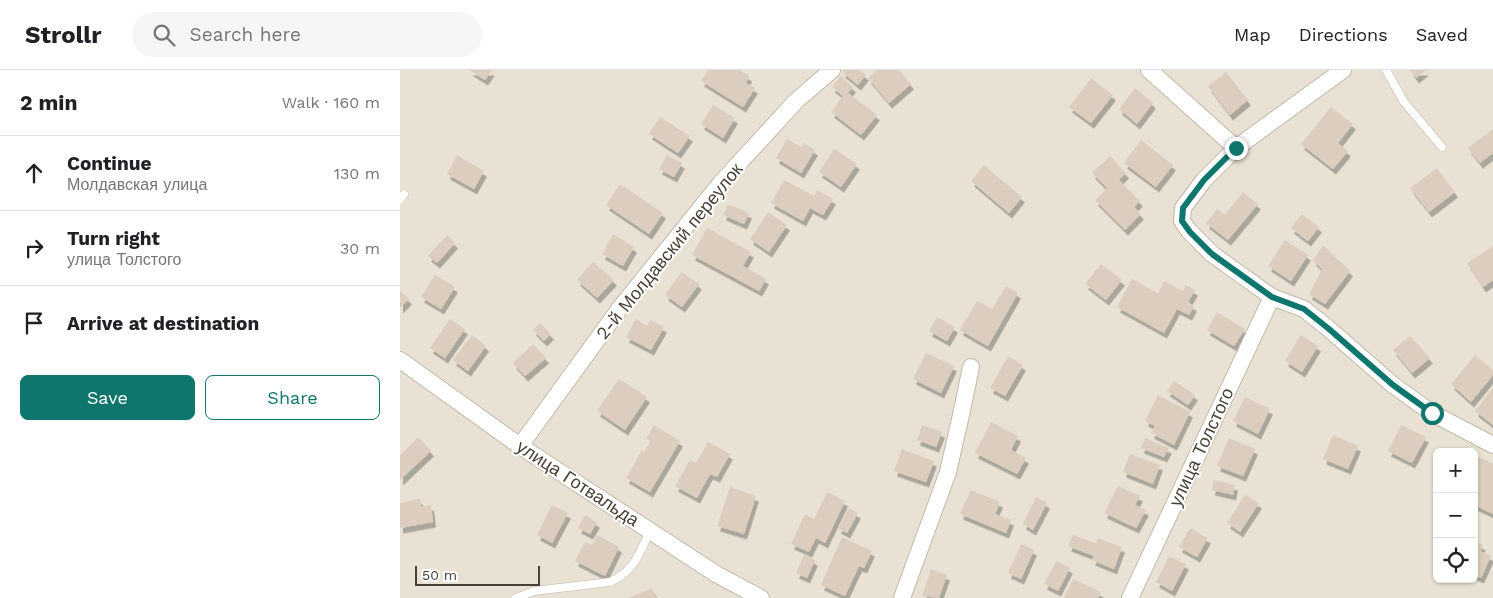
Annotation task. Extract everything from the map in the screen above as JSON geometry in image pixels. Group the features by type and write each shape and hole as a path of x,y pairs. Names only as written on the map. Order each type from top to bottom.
{"street":[{"name":"2-й Молдавский переулок","path":"520,446 620,308 720,184 796,101 832,70"},
{"path":"1149,70 1236,148"},
{"path":"1344,70 1236,148 1204,180 1183,208 1182,221 1212,254 1272,297 1304,309 1393,385 1432,413 1493,445"},
{"name":"улица Толстого","path":"1130,598 1272,297"},
{"name":"улица Готвальда","path":"400,360 520,446 716,574 761,598"},
{"path":"902,598 948,472 970,366"}],"lane":[{"path":"1386,70 1404,102 1442,147"},
{"path":"516,598 534,591 610,582 622,576 633,566 650,531"}],"shaded area":[{"path":"400,70 1493,70 1493,598 400,598"}],"building":[{"path":"469,70 492,70 485,80"},
{"path":"708,70 739,70 749,76 746,83 755,88 743,107 701,81"},
{"path":"844,70 859,70 866,75 858,85 842,72"},
{"path":"877,70 899,70 911,84 889,103 868,78"},
{"path":"1410,70 1426,70 1416,78"},
{"path":"1226,72 1248,100 1230,115 1208,86"},
{"path":"841,76 853,87 848,93 877,115 861,135 831,112 843,96 832,87"},
{"path":"1091,78 1113,95 1091,123 1069,107"},
{"path":"1135,88 1153,103 1137,124 1119,109"},
{"path":"713,105 735,118 723,138 701,124"},
{"path":"1331,107 1353,124 1338,143 1348,151 1333,169 1301,144"},
{"path":"660,117 690,136 678,153 649,134"},
{"path":"1493,129 1493,153 1480,163 1468,148"},
{"path":"787,139 801,147 804,143 815,150 801,173 776,158"},
{"path":"1141,140 1173,165 1156,187 1124,163"},
{"path":"834,149 857,164 841,187 819,172"},
{"path":"457,155 484,171 474,189 447,174"},
{"path":"667,155 682,163 674,177 659,169"},
{"path":"1110,156 1126,173 1119,180 1140,201 1134,207 1141,214 1125,230 1095,200 1107,188 1092,173"},
{"path":"984,165 1022,197 1009,213 971,181"},
{"path":"1437,168 1455,192 1429,212 1410,188"},
{"path":"784,180 814,196 817,190 833,199 823,215 810,208 803,221 771,203"},
{"path":"620,184 663,213 649,234 606,205"},
{"path":"1243,192 1258,204 1228,240 1206,223 1217,209 1225,215"},
{"path":"728,204 749,213 744,224 723,215"},
{"path":"768,212 787,225 769,252 750,239"},
{"path":"1302,214 1319,227 1308,241 1291,228"},
{"path":"707,228 751,252 743,266 766,279 759,291 692,255"},
{"path":"613,234 634,247 623,266 602,254"},
{"path":"447,235 455,243 437,263 428,256"},
{"path":"1285,240 1308,255 1291,281 1268,266"},
{"path":"1323,245 1350,271 1325,304 1309,294 1322,269 1313,260"},
{"path":"1493,246 1493,280 1483,287 1467,263"},
{"path":"593,262 614,280 597,298 577,280"},
{"path":"1101,264 1122,280 1106,300 1085,284"},
{"path":"682,272 699,284 682,307 665,295"},
{"path":"435,275 455,287 441,309 421,297"},
{"path":"1132,279 1158,293 1164,281 1183,291 1186,285 1195,290 1188,302 1194,306 1189,315 1177,309 1164,333 1117,307"},
{"path":"1006,286 1018,293 988,346 960,330 977,301 992,309"},
{"path":"400,291 409,299 400,308"},
{"path":"1217,312 1245,329 1234,346 1207,330"},
{"path":"937,317 955,327 947,341 929,331"},
{"path":"450,319 465,329 445,358 430,348"},
{"path":"636,319 647,326 650,320 664,327 651,350 626,337"},
{"path":"540,323 551,334 544,341 533,330"},
{"path":"472,335 486,346 468,371 453,360"},
{"path":"1301,335 1318,346 1302,372 1285,361"},
{"path":"1410,336 1430,358 1412,373 1393,350"},
{"path":"533,344 546,358 525,376 513,363"},
{"path":"926,353 954,366 941,393 913,379"},
{"path":"1475,355 1493,370 1493,375 1471,402 1451,384"},
{"path":"1008,356 1023,365 1005,396 990,388"},
{"path":"619,379 647,397 625,430 597,411"},
{"path":"1174,381 1195,395 1188,405 1167,391"},
{"path":"1493,387 1493,425 1475,411"},
{"path":"1158,395 1190,412 1174,445 1151,433 1155,426 1145,421"},
{"path":"1245,397 1270,409 1258,434 1233,421"},
{"path":"991,422 1018,436 1011,450 1026,458 1017,474 975,453"},
{"path":"654,425 680,441 650,492 626,478 642,450 644,452 651,441 646,439"},
{"path":"922,425 942,432 936,447 917,440"},
{"path":"1401,425 1426,437 1412,463 1388,451"},
{"path":"1333,435 1358,446 1348,469 1323,459"},
{"path":"418,437 431,451 400,480 400,455"},
{"path":"1145,438 1169,448 1164,457 1141,448"},
{"path":"1229,438 1255,449 1243,476 1217,466"},
{"path":"708,442 730,454 717,477 710,474 697,498 675,486 690,460 696,463"},
{"path":"902,449 934,461 926,482 894,471"},
{"path":"1130,454 1160,465 1153,484 1123,472"},
{"path":"1478,457 1493,464 1493,514 1478,507"},
{"path":"1214,480 1235,485 1233,495 1212,490"},
{"path":"1118,486 1140,496 1135,505 1146,510 1136,528 1104,513"},
{"path":"730,487 756,496 744,534 717,526"},
{"path":"971,490 1000,502 995,514 1011,520 1006,533 960,514"},
{"path":"827,492 845,501 825,543 816,538 809,552 791,544 805,514 814,519"},
{"path":"1245,495 1259,503 1240,532 1227,523"},
{"path":"1036,497 1047,503 1033,530 1023,524"},
{"path":"420,499 421,507 431,505 433,522 400,528 400,503"},
{"path":"552,505 568,513 552,543 537,535"},
{"path":"849,508 858,513 847,533 838,528"},
{"path":"585,515 597,522 590,534 578,528"},
{"path":"1190,528 1208,538 1197,557 1179,547"},
{"path":"597,535 619,547 605,576 575,561 585,542 592,545"},
{"path":"1073,535 1096,543 1098,538 1122,547 1114,569 1092,560 1094,556 1068,546"},
{"path":"842,537 872,551 864,568 859,566 845,596 821,585"},
{"path":"1478,543 1483,545 1480,551 1491,556 1481,578 1478,577"},
{"path":"1021,544 1034,550 1021,579 1008,573"},
{"path":"804,555 815,560 807,578 796,573"},
{"path":"1169,556 1186,564 1172,591 1156,582"},
{"path":"1056,561 1070,568 1058,591 1044,584"},
{"path":"931,569 947,575 939,598 922,596"},
{"path":"1073,579 1101,592 1098,598 1064,598"},
{"path":"652,588 656,598 628,598"}],"route":[{"path":"1236,148 1204,180 1183,208 1182,221 1190,232 1212,254 1272,297 1304,309 1393,385 1432,413"}]}
